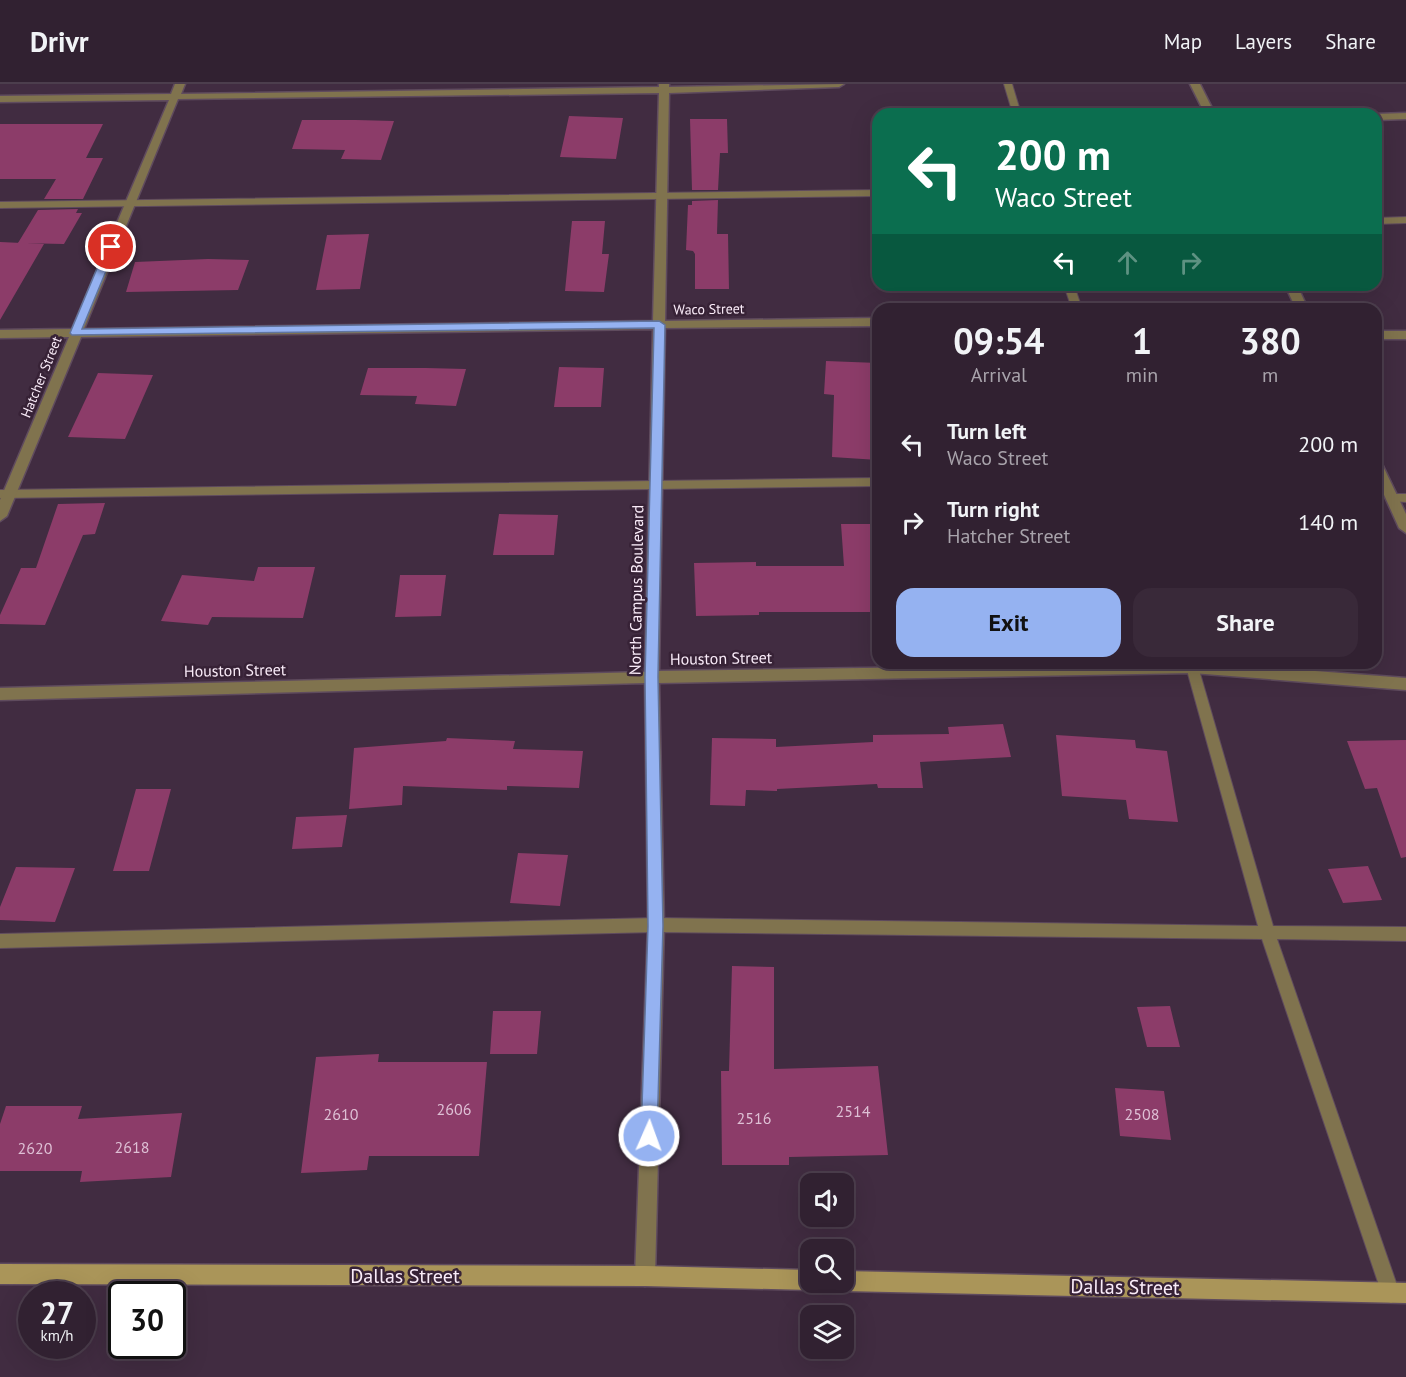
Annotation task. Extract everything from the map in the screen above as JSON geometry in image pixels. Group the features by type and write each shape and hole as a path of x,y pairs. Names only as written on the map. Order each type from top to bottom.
{"main road":[{"name":"Dallas Street","path":"0,1274 645,1276 800,1280"},
{"name":"Dallas Street","path":"854,1281 1398,1293"}],"street":[{"name":"Hatcher Street","path":"0,516 5,494 180,84"},
{"path":"0,99 839,84"},
{"path":"1196,84 1207,108"},
{"name":"North Campus Boulevard","path":"645,1276 656,926 652,677 664,87"},
{"path":"1382,117 1406,116"},
{"name":"Waco Street","path":"0,334 872,322"},
{"path":"1382,335 1406,335"},
{"path":"1382,477 1406,528"},
{"name":"Houston Street","path":"0,694 1012,669"},
{"name":"Houston Street","path":"1237,669 1406,684"}],"lane":[{"path":"1008,84 1015,108"},
{"path":"0,205 872,193"},
{"path":"1382,221 1406,220"},
{"path":"5,494 872,482"},
{"path":"1392,498 1406,498"},
{"path":"1193,669 1267,932 1398,1293"},
{"path":"0,940 656,926 1406,934"}],"building":[{"path":"569,116 623,118 616,159 560,157"},
{"path":"690,119 727,119 728,153 720,153 718,190 692,190"},
{"path":"302,120 394,121 381,160 341,159 345,150 292,149"},
{"path":"0,124 103,124 86,158 103,158 83,199 44,199 56,179 0,179"},
{"path":"718,200 717,234 728,234 729,289 695,289 695,254 693,251 686,250 688,205 692,205 692,201"},
{"path":"78,209 76,213 82,213 64,244 18,243 38,210"},
{"path":"572,221 605,221 602,254 609,254 604,292 565,291"},
{"path":"369,234 360,289 316,290 327,235"},
{"path":"0,242 44,244 0,320"},
{"path":"249,260 238,290 126,292 135,262"},
{"path":"826,361 872,363 872,460 832,457 834,395 824,394"},
{"path":"559,367 604,368 601,407 554,407"},
{"path":"368,368 466,369 456,406 415,404 417,396 360,395"},
{"path":"98,373 153,375 125,439 68,437"},
{"path":"105,503 95,534 83,535 45,625 0,624 0,615 21,568 36,568 58,504"},
{"path":"499,514 558,515 554,555 493,555"},
{"path":"841,524 871,524 872,612 759,612 759,615 696,616 694,563 756,562 756,566 844,566"},
{"path":"258,567 315,567 303,618 212,617 208,625 161,621 182,575 254,581"},
{"path":"400,575 446,575 441,616 395,617"},
{"path":"1003,724 1011,757 920,762 923,788 878,788 877,784 777,789 777,791 746,790 745,806 710,805 712,738 776,739 776,747 873,742 873,735 949,734 948,727"},
{"path":"1056,735 1135,740 1136,748 1167,751 1178,822 1129,819 1126,800 1062,796"},
{"path":"447,738 515,741 513,749 583,751 579,788 507,786 507,790 403,786 402,805 349,809 354,748 446,741"},
{"path":"1406,740 1406,857 1401,858 1377,788 1365,789 1347,741"},
{"path":"136,789 171,789 149,871 113,871"},
{"path":"347,815 342,847 292,849 296,817"},
{"path":"518,853 568,855 560,906 510,903"},
{"path":"1368,866 1382,900 1343,903 1328,869"},
{"path":"16,867 75,868 55,922 0,920 0,907"},
{"path":"732,966 774,967 774,1069 878,1066 888,1155 789,1157 789,1165 722,1165 721,1071 729,1071"},
{"path":"1170,1006 1180,1047 1147,1047 1137,1007"},
{"path":"493,1011 541,1011 537,1054 490,1054"},
{"path":"379,1054 378,1062 487,1062 479,1156 369,1156 367,1170 301,1173 316,1057"},
{"path":"1115,1088 1164,1091 1171,1140 1120,1136"},
{"path":"6,1106 82,1106 78,1119 182,1113 171,1177 80,1182 82,1171 0,1171 0,1124"}],"route":[{"path":"111,247 75,333 659,325 652,677 656,926 649,1136"}]}
